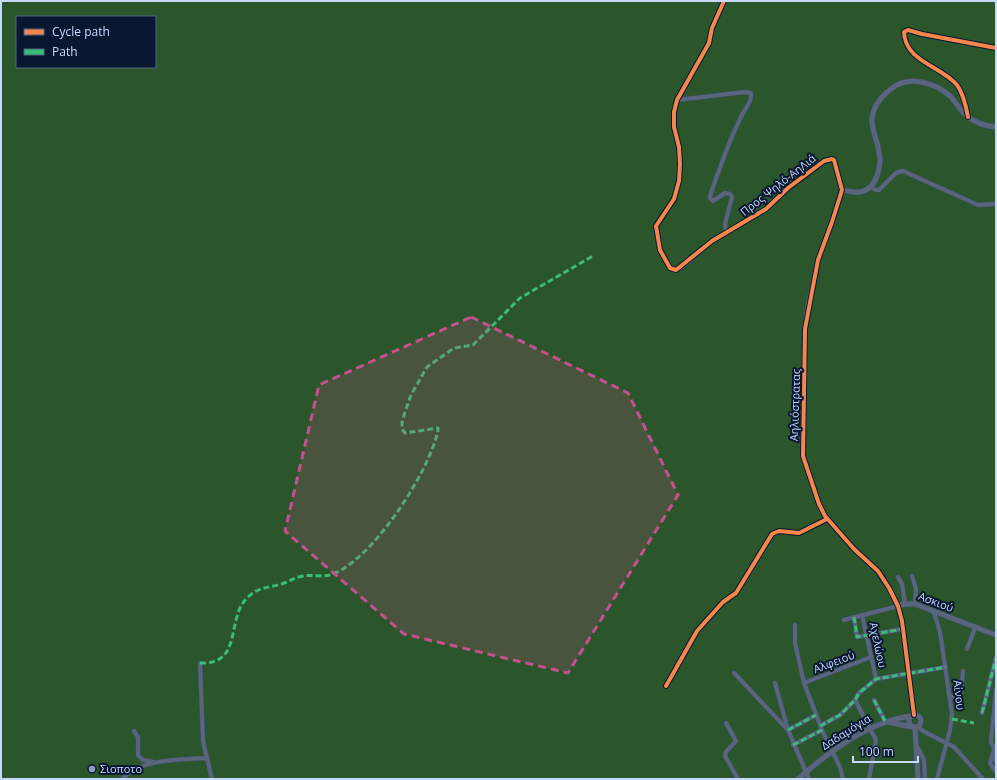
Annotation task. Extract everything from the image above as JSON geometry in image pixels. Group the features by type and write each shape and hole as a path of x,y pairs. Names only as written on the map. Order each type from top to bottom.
{"street":[{"name":"Προς Ψηλό-ΑηΛιά","path":"724,1 712,28 708,43 677,100 674,112 674,127 680,164 679,181 674,199 656,226 660,250 670,268 676,270 697,252 766,209 788,188 827,159 834,160 842,190"},
{"path":"968,117 963,99 956,84 917,56 909,47 904,32 908,30 996,48"},
{"path":"842,190 858,192 871,187 877,174 880,158 872,118 878,103 892,88 902,82 911,80 931,85 950,96 968,117 986,125 996,127"},
{"path":"677,100 745,92 751,93 752,99 734,132 710,198 713,201 725,193 730,194 732,197 725,224 726,233"},
{"path":"871,187 876,190 880,190 896,173 903,171 978,205 996,204"},
{"name":"Αηλιόστρατας","path":"842,190 818,260 805,329 803,450 819,504 827,519 878,571 898,606 903,629 909,673 913,715 909,722 915,727 918,779"},
{"path":"666,686 697,632 723,602 736,593 772,534 779,531 799,533 827,519"},
{"path":"912,576 916,589 915,604"},
{"path":"898,577 902,584 905,604"},
{"name":"Ασκιού","path":"844,620 905,604 915,604 996,635"},
{"name":"Αίνου","path":"934,612 940,632 946,667 952,719 937,779"},
{"name":"Αχελώου","path":"862,615 876,680"},
{"path":"854,618 858,637 903,629"},
{"path":"795,625 795,643 804,683 821,728 840,767 843,779"},
{"path":"967,649 975,628"},
{"name":"Αλφειού","path":"804,683 871,658"},
{"path":"982,713 996,658"},
{"path":"200,663 202,727 206,758 212,779"},
{"path":"793,745 840,715 855,700 859,693 876,680 946,667"},
{"path":"950,697 961,694 963,670"},
{"path":"734,673 788,730"},
{"path":"775,683 793,745 809,779"},
{"path":"996,690 991,742 994,749 996,762"},
{"path":"855,700 871,727 876,740 869,779"},
{"path":"874,700 885,721 915,727 947,743 960,753 980,778"},
{"path":"788,730 816,715"},
{"name":"Αηλιόστρατας","path":"913,715 919,716 921,719 921,724 915,727"},
{"name":"Δαδαμόγια","path":"798,779 832,752 871,727 885,721 913,715"},
{"path":"726,723 736,741 726,752 725,756 738,779"},
{"path":"134,730 138,737 138,755 143,760 155,763"},
{"path":"917,746 923,754 925,779"},
{"path":"994,749 990,763 996,772"},
{"path":"122,779 137,768 155,763 206,758"}],"highlighted area":[{"path":"471,317 628,393 678,495 568,673 404,634 285,531 319,385"}],"green space":[{"path":"1,1 996,1 996,779 1,779"}],"marked path":[{"path":"200,663 214,662 223,656 232,639 237,616 241,606 248,597 256,591 300,577 326,576 333,574 349,565 382,533 398,512 424,468 438,430 438,428 405,433 402,429 402,423 411,395 427,367 454,348 473,345 520,298 593,256"},
{"path":"854,617 857,637 903,629"},
{"path":"982,713 996,658"},
{"path":"820,726 840,715 855,700 859,693 876,679 946,667"},
{"path":"874,700 885,721"},
{"path":"788,730 816,715"},
{"path":"952,719 974,723"},
{"path":"793,745 822,730"}],"cycle path":[{"path":"724,1 712,28 709,43 677,100 674,112 674,127 679,147 679,181 674,199 656,226 660,250 670,268 676,270 712,241 766,209 788,188 824,161 834,160 842,190 818,260 805,329 803,456 819,504 825,516 854,549 878,571 898,606 902,621 914,715"},
{"path":"968,117 963,96 957,85 943,73 917,57 906,42 904,32 908,30 996,48"},
{"path":"666,686 697,631 723,602 736,593 772,534 779,531 799,533 827,519"}],"place":[{"name":"Σιοποτο","path":"92,769"}]}
